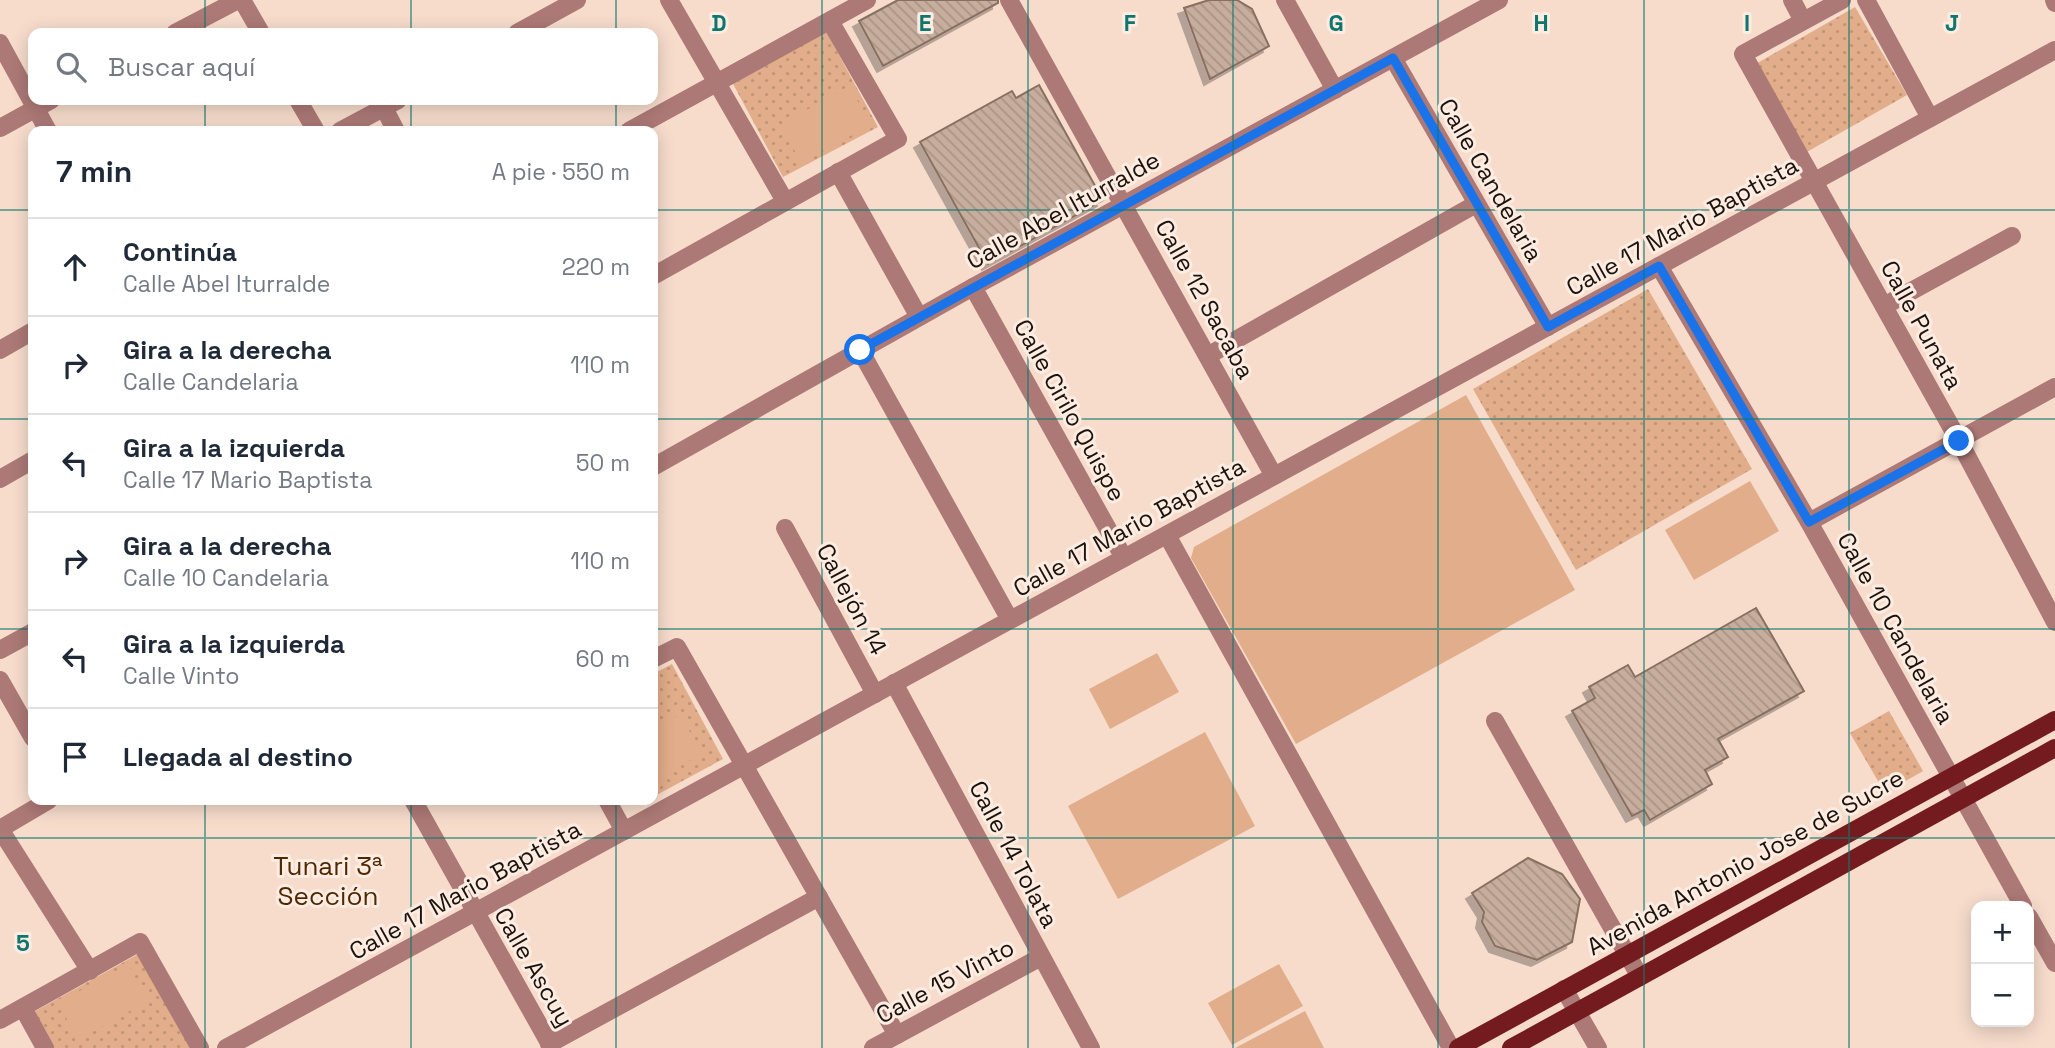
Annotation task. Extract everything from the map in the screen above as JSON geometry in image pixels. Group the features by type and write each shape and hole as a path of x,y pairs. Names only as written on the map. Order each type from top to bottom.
{"main road":[{"name":"Avenida Antonio Jose de Sucre","path":"1458,1048 2055,720"},
{"name":"Avenida Antonio Jose de Sucre","path":"1511,1048 2055,748"}],"street":[{"path":"185,28 240,0 258,28"},
{"path":"526,28 577,0"},
{"path":"669,0 785,201"},
{"path":"638,126 867,0"},
{"name":"Calle 12 Sacaba","path":"1009,0 1274,476"},
{"path":"1285,0 1335,90"},
{"name":"Calle Abel Iturralde","path":"658,464 973,287 1499,0"},
{"path":"1792,0 1803,21 1843,0"},
{"path":"1866,0 1930,118"},
{"path":"658,273 898,139 830,21"},
{"name":"Calle Punata","path":"1803,21 1742,54 1959,441 2055,622"},
{"path":"0,43 28,83"},
{"name":"Calle 17 Mario Baptista","path":"226,1048 2055,50"},
{"name":"Calle Candelaria","path":"1393,58 1548,327"},
{"path":"0,128 41,105"},
{"path":"43,105 47,126"},
{"path":"301,105 313,126"},
{"path":"349,126 389,105"},
{"path":"391,105 395,126"},
{"path":"838,173 919,317"},
{"path":"1209,355 1476,204"},
{"path":"1884,306 2012,236"},
{"name":"Calle 10 Candelaria","path":"1659,266 1809,522 2020,901"},
{"name":"Calle Cirilo Quispe","path":"973,287 1125,558"},
{"path":"0,350 28,334"},
{"path":"860,350 1010,620"},
{"path":"1809,522 2055,387"},
{"path":"0,479 28,463"},
{"name":"Callejón 14","path":"785,528 875,694"},
{"path":"1167,535 1451,1048"},
{"path":"0,650 28,635"},
{"path":"658,656 677,647 897,1035"},
{"path":"0,680 28,729"},
{"name":"Calle 14 Tolata","path":"894,683 1091,1048"},
{"path":"1496,721 1640,977"},
{"path":"41,805 0,829 90,971"},
{"name":"Calle Ascuy","path":"416,805 551,1046"},
{"path":"610,805 624,831"},
{"path":"551,1046 819,897"},
{"path":"2034,926 2055,963"},
{"path":"0,1020 140,942 200,1048"},
{"name":"Calle 15 Vinto","path":"873,1048 1041,957"},
{"path":"1564,989 1598,1048"},
{"path":"23,1008 45,1048"}],"shaded area":[{"path":"1855,7 1907,95 1805,153 1754,65"},
{"path":"826,31 878,127 783,177 732,82"},
{"path":"849,86 871,124 802,164 780,125"},
{"path":"1648,289 1752,469 1576,570 1473,389"},
{"path":"1466,395 1575,590 1296,744 1191,558 1194,547"},
{"path":"1750,481 1779,531 1694,580 1665,530"},
{"path":"1157,653 1179,692 1110,729 1089,689"},
{"path":"672,664 723,759 658,794 658,671"},
{"path":"1889,711 1923,771 1885,793 1850,733"},
{"path":"680,714 702,754 658,778 658,725"},
{"path":"1205,732 1255,826 1118,899 1068,806"},
{"path":"140,953 193,1048 49,1048 30,1014"},
{"path":"128,964 148,1001 78,1040 58,1003"},
{"path":"1279,964 1303,1006 1232,1045 1208,1003"},
{"path":"1305,1011 1324,1048 1235,1048"}],"building":[{"path":"898,0 998,0 998,3 883,66 859,21"},
{"path":"1209,0 1237,0 1252,9 1269,46 1210,79 1184,8"},
{"path":"1039,85 1103,200 988,264 920,142 1012,91 1016,98"},
{"path":"1756,608 1804,691 1718,739 1728,757 1705,770 1712,784 1650,820 1644,810 1632,816 1572,711 1595,698 1589,687 1628,665 1635,677"},
{"path":"1528,858 1562,874 1580,899 1572,942 1537,960 1495,946 1482,922 1484,912 1472,893"}],"district":[{"name":"Tunari 3ª Sección","path":"328,881"}],"route":[{"path":"860,350 1393,58 1548,327 1659,266 1809,522 1959,441"}]}
